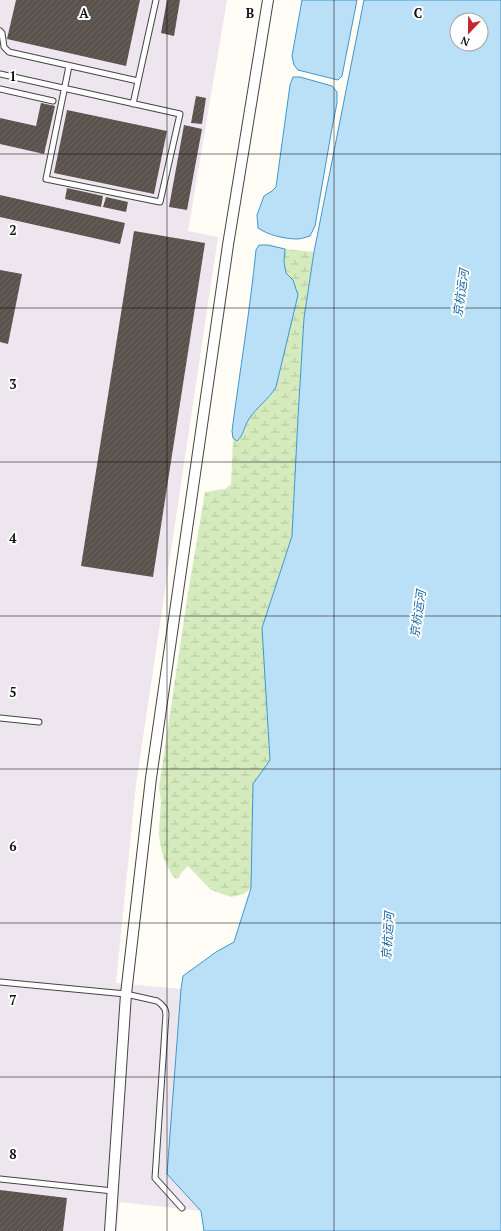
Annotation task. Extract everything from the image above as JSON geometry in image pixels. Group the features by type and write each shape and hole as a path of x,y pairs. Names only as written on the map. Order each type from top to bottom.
{"street":[{"path":"110,1231 126,994 151,778 227,253 268,0"}],"lane":[{"path":"134,104 156,0"},
{"path":"0,30 2,33 4,47 9,52 138,81"},
{"path":"0,74 65,88 180,114 160,202 46,179 65,88 69,66"},
{"path":"0,90 53,101"},
{"path":"0,718 39,722"},
{"path":"0,982 126,994 157,1001 161,1004 165,1009 166,1014 155,1178 182,1208"},
{"path":"0,1179 113,1191"}],"shaded area":[{"path":"0,0 227,0 188,231 218,237 136,784 116,983 181,989 167,1174 201,1211 120,1202 117,1231 0,1231"}],"green space":[{"path":"285,249 314,252 304,318 292,536 262,628 270,760 253,784 251,888 244,894 231,897 211,890 188,866 181,873 178,879 173,877 164,859 160,844 159,833 161,801 159,787 188,593 205,492 225,489 231,484 233,438 237,441 239,439 251,416 271,395 298,295 293,280 286,273 284,262"}],"water":[{"path":"302,0 357,0 342,76 338,80 298,70 294,65 292,56"},
{"name":"京杭运河","path":"364,0 501,0 501,1231 204,1231 201,1211 167,1174 183,976 216,952 234,942 251,888 253,784 270,760 262,628 292,536 304,318 314,252"},
{"path":"293,77 300,77 332,86 337,92 337,103 315,226 310,236 297,239 277,236 258,228 257,215 264,196 276,187 290,85"},
{"path":"259,245 268,245 285,249 284,262 286,273 293,280 298,295 276,387 249,419 237,441 233,438 232,431 256,250"}],"building":[{"path":"16,0 140,0 126,66 7,39"},
{"path":"167,0 180,0 174,36 161,33"},
{"path":"196,96 206,98 202,124 191,123"},
{"path":"41,103 55,106 44,154 0,144 0,118 36,126"},
{"path":"67,110 167,131 154,194 54,173"},
{"path":"184,125 202,129 187,210 169,207"},
{"path":"67,188 103,196 101,207 65,199"},
{"path":"0,195 125,223 120,244 0,217"},
{"path":"106,197 128,202 126,212 103,207"},
{"path":"134,231 205,243 153,577 81,566"},
{"path":"0,270 22,274 8,344 0,342"},
{"path":"0,1190 67,1198 63,1231 0,1231"}]}
